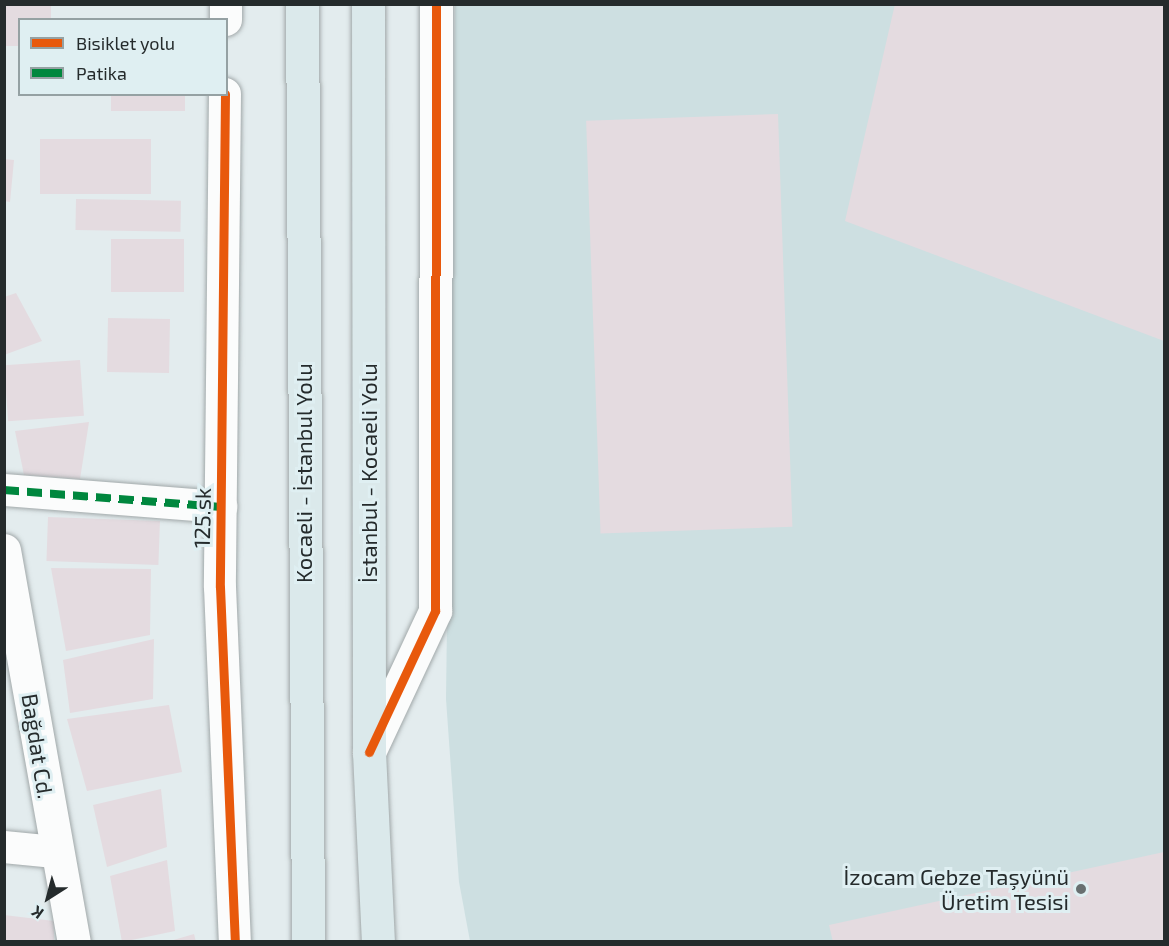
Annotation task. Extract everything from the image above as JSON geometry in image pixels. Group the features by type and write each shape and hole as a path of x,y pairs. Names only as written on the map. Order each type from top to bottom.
{"highway":[{"name":"Kocaeli - İstanbul Yolu","path":"302,4 308,942"},
{"name":"İstanbul - Kocaeli Yolu","path":"368,4 369,752 378,942"}],"street":[{"path":"369,752 435,611 436,4"},
{"name":"125.sk","path":"225,96 221,507 236,942"},
{"path":"4,490 221,507"},
{"name":"Bağdat Cd.","path":"4,550 55,852 74,942"},
{"path":"4,847 55,852"}],"shaded area":[{"path":"455,5 1164,5 1164,941 470,941 459,882 446,699"}],"building":[{"path":"895,4 1164,4 1164,341 845,221"},
{"path":"4,6 51,6 51,18 18,18 18,46 4,46"},
{"path":"111,96 185,96 185,111 111,111"},
{"path":"778,114 792,527 601,533 586,121"},
{"path":"40,139 151,139 151,194 40,194"},
{"path":"4,159 14,160 10,202 4,201"},
{"path":"76,199 181,201 180,232 75,230"},
{"path":"111,239 184,239 184,292 111,292"},
{"path":"16,293 42,341 4,355 4,297"},
{"path":"108,318 170,319 169,373 107,372"},
{"path":"80,360 84,416 8,421 4,365"},
{"path":"89,422 80,479 24,475 15,431"},
{"path":"48,517 160,521 158,565 46,561"},
{"path":"51,568 151,569 150,635 66,651"},
{"path":"154,639 153,699 70,713 63,660"},
{"path":"169,705 182,772 87,791 67,719"},
{"path":"161,789 167,847 107,867 93,805"},
{"name":"İzocam Gebze Taşyünü Üretim Tesisi","path":"1164,852 1164,942 833,942 829,925"},
{"path":"167,860 175,931 122,942 110,876"},
{"path":"4,915 54,921 54,942 4,942"},
{"path":"194,934 196,942 170,942 170,941"}],"marked path":[{"path":"4,490 221,507"}],"cycle path":[{"path":"369,752 435,611 436,4"},
{"path":"225,96 220,587 235,942"}],"place":[{"name":"İzocam Gebze Taşyünü Üretim Tesisi","path":"1081,889"}]}
